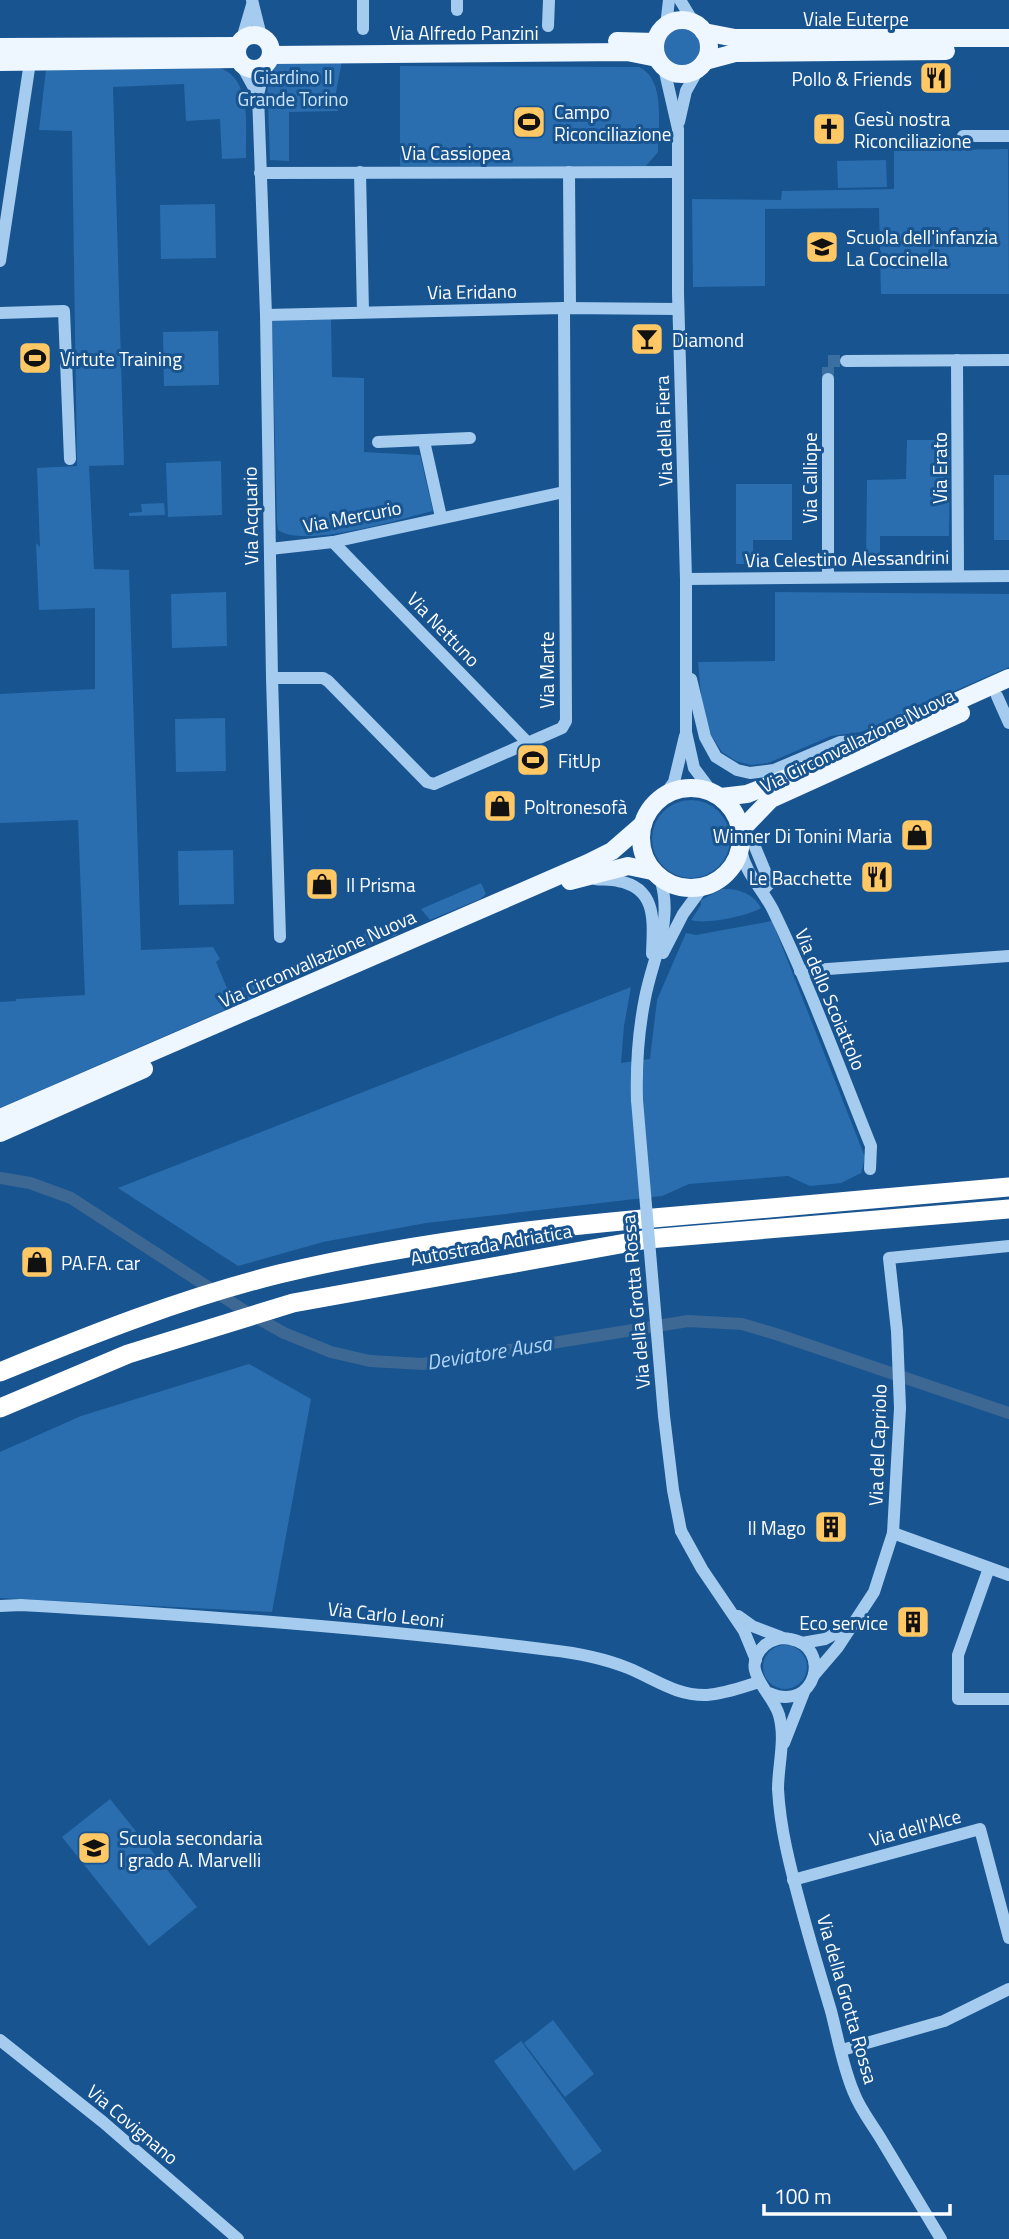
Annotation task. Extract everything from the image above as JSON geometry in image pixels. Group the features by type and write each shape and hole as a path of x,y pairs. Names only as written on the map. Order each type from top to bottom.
{"highway":[{"name":"Autostrada Adriatica","path":"0,1372 117,1324 173,1305 280,1274 461,1238 639,1219 1009,1187"},
{"name":"Autostrada Adriatica","path":"0,1408 128,1354 293,1303 648,1239 1009,1209"}],"main road":[{"path":"677,21 699,28 708,45 702,64 682,74 659,56 666,26 677,21"},
{"name":"Viale Euterpe","path":"699,28 735,38 1009,38"},
{"name":"Via Alfredo Panzini","path":"0,62 240,52 254,35 267,50 659,56"},
{"name":"Via Alfredo Panzini","path":"0,47 240,52"},
{"name":"Via Alfredo Panzini","path":"240,52 253,70 267,50"},
{"name":"Viale Euterpe","path":"702,64 735,53 1009,50"},
{"name":"Via Circonvallazione Nuova","path":"0,1118 588,863 612,851 643,824 647,814 663,797 687,788 717,795 747,794 1009,678"},
{"name":"Via Circonvallazione Nuova","path":"741,830 771,799 1003,694"},
{"path":"702,888 727,874 748,848 731,806 717,795"},
{"path":"643,824 642,849 656,874"},
{"name":"Via Circonvallazione Nuova","path":"0,1133 581,877 628,866 656,874 680,887 702,888"}],"street":[{"path":"363,0 363,29"},
{"path":"548,26 549,0"},
{"path":"666,26 669,0"},
{"path":"680,0 699,28"},
{"name":"Via Acquario","path":"252,2 267,50 258,95 266,315 272,678 280,937"},
{"name":"Via Acquario","path":"252,2 240,52 258,95"},
{"name":"Via della Fiera","path":"659,56 678,130"},
{"path":"0,261 30,62"},
{"name":"Via della Fiera","path":"702,64 686,91 678,130 678,309 686,579 686,732 694,768 717,795"},
{"path":"963,136 1009,136"},
{"path":"360,172 363,312"},
{"name":"Via Marte","path":"272,678 323,678 328,681 427,782 434,784 562,728 566,721 564,492 569,172"},
{"name":"Via Cassiopea","path":"260,173 678,172"},
{"name":"Via Eridano","path":"266,315 567,308 678,309"},
{"path":"0,313 64,311 70,459"},
{"name":"Via Erato","path":"957,360 958,575"},
{"path":"846,361 1009,360"},
{"name":"Via Calliope","path":"828,379 828,577"},
{"path":"378,442 470,438"},
{"path":"424,441 441,517"},
{"name":"Via Mercurio","path":"270,549 333,542 564,492"},
{"name":"Via Nettuno","path":"333,542 528,743"},
{"name":"Via Celestino Alessandrini","path":"686,579 1009,576"},
{"name":"Via Circonvallazione Nuova","path":"685,658 705,737 716,757 737,770 750,773 774,770 839,742 869,741"},
{"name":"Via Circonvallazione Nuova","path":"1003,694 1009,723"},
{"name":"Via della Fiera","path":"663,797 674,782 686,732"},
{"name":"Via dello Scoiattolo","path":"748,848 743,864 772,908 800,971 871,1146 870,1169"},
{"name":"Via della Grotta Rossa","path":"656,874 666,901 666,919 651,975 637,1046 637,1100 664,1416 673,1490 681,1531 752,1646 756,1660"},
{"path":"581,877 633,885 645,895 652,908 653,921 651,975"},
{"name":"Via della Grotta Rossa","path":"651,975 682,914 702,888"},
{"path":"800,971 1009,956"},
{"name":"Via del Capriolo","path":"814,1675 838,1647 874,1592 893,1533 899,1400 897,1331 890,1258 1009,1246"},
{"path":"893,1533 1009,1575"},
{"path":"989,1568 958,1655 958,1699 1009,1699"},
{"name":"Via Carlo Leoni","path":"0,1606 164,1613 552,1650 603,1659 629,1668 672,1690 707,1695 759,1682"},
{"name":"Via della Grotta Rossa","path":"732,1612 752,1626 783,1638"},
{"name":"Via del Capriolo","path":"802,1643 825,1640 852,1623"},
{"path":"783,1638 802,1643 813,1657 814,1675 804,1692 787,1698 769,1693 759,1682 755,1670 756,1660 766,1645 783,1638"},
{"name":"Via della Grotta Rossa","path":"781,1750 804,1692"},
{"name":"Via della Grotta Rossa","path":"769,1693 780,1717 778,1788 783,1834 793,1880 854,2093 941,2239"},
{"name":"Via dell'Alce","path":"793,1880 979,1829 1009,1938"},
{"path":"842,2050 944,2021 1009,1989"},
{"name":"Via Covignano","path":"0,2040 103,2122 239,2239"}],"green space":[{"path":"682,29 695,34 700,47 695,60 682,65 669,60 664,47 669,34"},
{"name":"Giardino Il Grande Torino","path":"284,61 342,61 336,92 338,111 289,112 289,161 270,160 267,77 276,65"},
{"path":"214,66 227,71 241,90 245,103 246,158 222,159 220,119 186,121 184,84 113,87 124,465 89,466 94,569 129,570 141,950 213,947 220,959 216,962 229,993 395,921 397,935 319,963 235,1008 234,1006 0,1108 0,1002 85,995 78,820 0,823 0,694 95,689 95,608 39,610 37,468 77,466 72,131 39,130 46,70"},
{"name":"Campo Riconciliazione","path":"400,66 639,67 648,73 657,93 658,152 646,166 400,166"},
{"path":"1008,149 1009,294 881,294 879,208 765,209 765,286 693,287 692,199 781,200 782,191 894,189 894,151"},
{"path":"886,160 887,187 838,188 837,161"},
{"path":"215,204 216,258 161,259 160,205"},
{"path":"331,319 332,377 364,378 364,452 420,455 433,511 353,531 309,536 291,535 278,530 277,522 272,320"},
{"path":"218,331 219,385 164,386 163,332"},
{"path":"907,440 950,440 949,536 880,536 880,566 866,566 867,480 906,479"},
{"path":"221,461 222,515 168,517 166,463"},
{"path":"994,475 1009,475 1009,540 994,540"},
{"path":"736,484 792,484 792,540 753,540 753,564 736,564"},
{"path":"164,503 165,515 129,516 129,513 142,512 141,504"},
{"path":"226,592 227,646 172,648 171,594"},
{"path":"775,592 1009,594 1009,667 861,732 831,736 768,763 751,765 736,761 722,752 710,733 702,704 698,662 775,661"},
{"path":"225,718 226,771 176,772 175,719"},
{"path":"691,800 706,803 719,811 727,824 730,839 727,854 719,867 706,875 691,878 676,875 663,867 655,854 652,839 655,824 663,811 676,803"},
{"path":"233,850 234,904 179,905 178,851"},
{"path":"481,883 486,894 480,899 430,920 421,909"},
{"path":"722,889 744,892 761,908 727,919 691,920 701,905 701,900"},
{"path":"772,921 865,1157 861,1173 841,1183 810,1186 788,1176 689,1184 662,1196 426,1223 323,1242 238,1266 118,1188 631,987 621,1063 650,1059 657,1000 686,933 696,935"},
{"path":"249,1364 311,1399 272,1612 0,1598 0,1452 81,1416"},
{"path":"785,1645 794,1646 801,1651 806,1658 806,1676 801,1683 794,1688 785,1689 776,1688 769,1683 764,1676 763,1667 764,1658 769,1651 776,1646"},
{"path":"110,1799 197,1907 149,1946 62,1837"},
{"path":"553,2020 594,2074 565,2097 524,2043"},
{"path":"521,2041 602,2151 574,2171 494,2061"}],"waterway":[{"name":"Deviatore Ausa","path":"0,1178 30,1183 71,1198 245,1311 284,1333 331,1352 370,1361 423,1364 688,1321 742,1324 1009,1413"}],"tunnel":[{"path":"828,379 828,361 846,361"}],"place":[{"name":"Pollo & Friends","path":"936,78"},
{"name":"Campo Riconciliazione","path":"529,122"},
{"name":"Gesù nostra Riconciliazione","path":"829,129"},
{"name":"Scuola dell'infanzia La Coccinella","path":"822,247"},
{"name":"Diamond","path":"647,339"},
{"name":"Virtute Training","path":"35,358"},
{"name":"FitUp","path":"533,760"},
{"name":"Poltronesofà","path":"500,806"},
{"name":"Winner Di Tonini Maria","path":"917,835"},
{"name":"Le Bacchette","path":"877,877"},
{"name":"Il Prisma","path":"322,884"},
{"name":"PA.FA. car","path":"37,1262"},
{"name":"Il Mago","path":"831,1527"},
{"name":"Eco service","path":"913,1622"},
{"name":"Scuola secondaria I grado A. Marvelli","path":"94,1848"}]}
